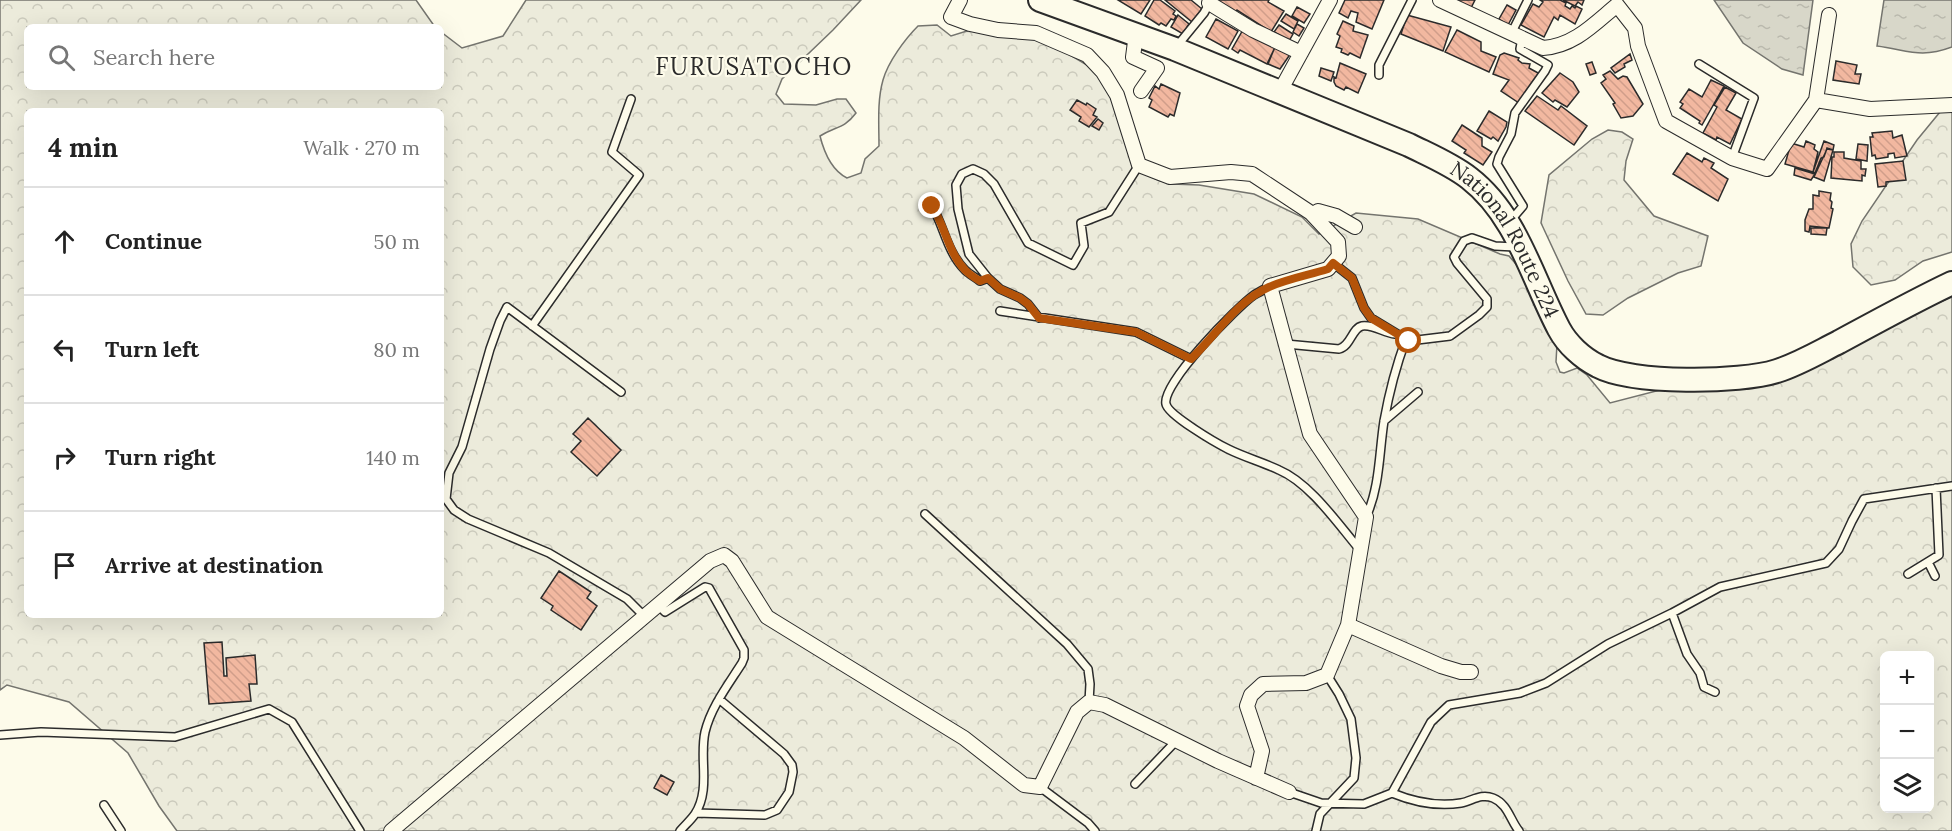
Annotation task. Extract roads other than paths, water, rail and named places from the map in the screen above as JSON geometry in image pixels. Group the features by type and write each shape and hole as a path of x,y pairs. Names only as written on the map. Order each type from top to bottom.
{"highway":[{"name":"National Route 224","path":"1040,0 1069,5 1409,146 1440,160 1468,177 1488,195 1508,222 1560,331 1581,355 1599,367 1623,374 1662,379 1752,377 1778,371 1806,359 1952,283"}],"street":[{"path":"1279,93 1330,0"},
{"path":"1440,0 1543,48 1557,47 1582,34 1617,5 1635,28 1638,46 1666,121 1732,158 1767,170 1816,100 1829,15"},
{"path":"955,2 951,17 998,30 1036,33 1087,55 1103,72 1117,94 1139,165 1170,177 1231,172 1252,174 1313,215 1338,242 1339,256 1328,269 1270,286 1310,434 1366,518 1361,551 1348,625 1327,675 1306,683 1263,684 1251,695 1246,706 1262,751 1256,778"},
{"path":"1210,2 1253,30 1301,53"},
{"path":"1136,34 1133,57 1157,68 1141,91"},
{"path":"1816,100 1870,109 1952,105"},
{"path":"1313,215 1318,211 1336,216 1356,227"},
{"path":"391,831 710,561 724,555 732,561 767,617 964,738 1024,785 1040,787 1077,712 1089,702 1105,705 1289,792"},
{"path":"1348,625 1442,666 1461,672 1471,672"}],"lane":[{"path":"1379,75 1379,65 1412,0"},
{"path":"1508,222 1523,206 1497,164 1511,134 1515,113 1548,65 1520,49 1517,35 1528,0"},
{"path":"1175,49 1210,2"},
{"path":"1699,64 1754,98 1732,158"},
{"path":"532,326 639,175 612,152 631,99"},
{"path":"1039,318 1020,298 1000,289 969,254 958,209 956,185 962,174 973,169 984,174 994,184 1028,243 1073,265 1084,246 1081,223 1109,212 1139,165"},
{"path":"932,206 941,221 950,249 965,270 980,281 988,278"},
{"path":"1333,263 1352,278 1364,308 1371,318 1409,341 1450,336 1487,307 1487,299 1454,257 1464,241 1472,238 1495,246 1521,247"},
{"path":"1270,286 1246,302 1185,365 1166,397 1166,404 1172,414 1228,449 1282,471 1303,484 1361,551"},
{"path":"621,392 507,307 490,348 462,447 449,474 446,499 454,510 468,519 549,553 627,599 645,617"},
{"path":"1000,311 1136,332 1191,359"},
{"path":"1286,344 1339,349 1347,345 1358,327 1364,326 1386,334 1397,334"},
{"path":"1366,518 1374,501 1384,421 1395,367 1406,339"},
{"path":"1384,421 1418,392"},
{"path":"1289,792 1321,803 1364,804 1392,793 1431,722 1449,705 1520,693 1546,683 1608,644 1720,587 1826,563 1839,549 1864,499 1952,486"},
{"path":"1908,574 1939,555 1936,488"},
{"path":"925,514 1074,652 1088,669 1089,702"},
{"path":"1928,562 1935,576"},
{"path":"658,605 665,612 705,587 709,588 744,650 742,663 719,699 706,730 703,745 703,793 696,813 680,831"},
{"path":"1672,613 1687,654 1700,673 1704,687 1715,692"},
{"path":"1316,831 1320,814 1354,778 1356,758 1351,719 1327,675"},
{"path":"696,813 765,815 777,810 789,792 793,772 792,765 784,754 719,699"},
{"path":"0,735 41,732 175,737 269,709 292,722 360,831"},
{"path":"1135,784 1177,740"},
{"path":"1040,787 1088,823 1095,831"},
{"path":"1392,793 1411,801 1442,805 1464,803 1479,796 1493,797 1507,809 1519,831"},
{"path":"104,805 121,831"}],"water":[{"path":"1714,0 1813,0 1803,75 1782,69 1743,43"},
{"path":"1884,0 1952,0 1952,47 1922,53 1877,46"}],"district":[{"name":"FURUSATOCHO","path":"754,67"}]}
